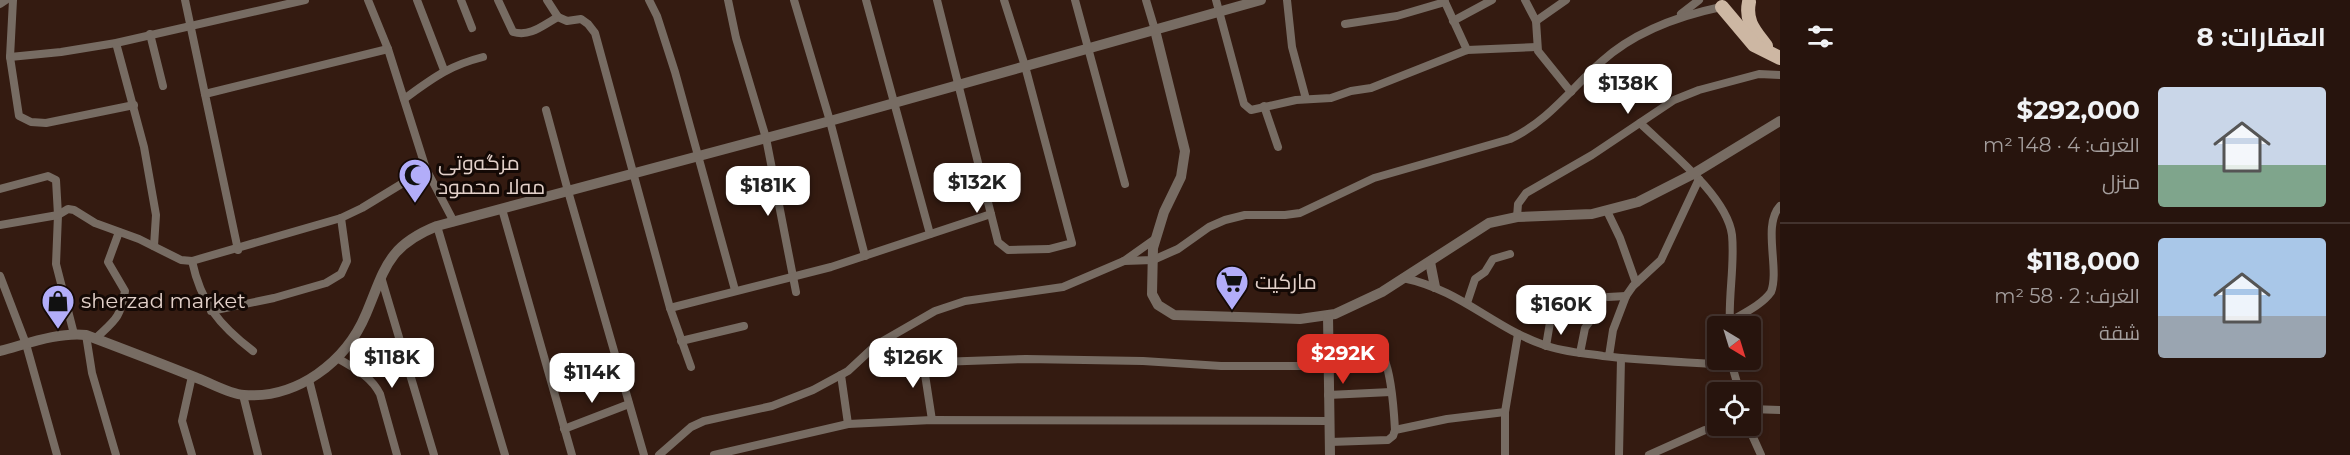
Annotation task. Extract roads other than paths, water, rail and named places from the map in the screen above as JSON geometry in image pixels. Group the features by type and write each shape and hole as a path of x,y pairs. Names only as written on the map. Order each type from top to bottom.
{"main road":[{"path":"1719,5 1736,10 1749,1"},
{"path":"1749,1 1750,25 1775,55"},
{"path":"1719,5 1750,42 1775,55"}],"street":[{"path":"0,4 6,0"},
{"path":"13,0 10,57 19,116 31,122 46,123 134,105"},
{"path":"185,0 238,250"},
{"path":"10,57 116,43 304,0"},
{"path":"368,0 388,49 426,169 454,222"},
{"path":"417,0 444,70"},
{"path":"461,0 472,28"},
{"path":"498,0 513,32 530,33 558,17"},
{"path":"547,0 558,17 567,21 581,19 595,33 670,308 691,367"},
{"path":"649,0 657,16 672,61 735,290"},
{"path":"728,0 736,38 766,138 796,292"},
{"path":"794,0 830,121 865,256"},
{"path":"866,0 930,234"},
{"path":"937,0 998,242 1008,250 1049,249 1072,243 1025,66 1004,0"},
{"path":"1075,0 1125,184"},
{"path":"1146,0 1185,151 1181,177 1164,212 1155,239 1153,260 1152,287 1155,300 1163,310 1174,315 1300,319 1328,316 1368,299 1430,262 1482,227 1503,219 1517,217 1576,216 1607,211 1652,196 1696,176 1780,121"},
{"path":"1216,0 1244,104 1251,110 1306,99 1331,98 1351,91 1378,86 1467,50 1537,46"},
{"path":"85,336 243,395 276,394 309,380 337,358 352,340 365,317 381,277 397,250 415,235 437,226 830,121 1261,0"},
{"path":"1287,0 1292,47 1306,99"},
{"path":"1453,21 1492,0"},
{"path":"1525,0 1536,21 1537,46 1540,56 1571,93"},
{"path":"1536,21 1566,0"},
{"path":"1124,261 1153,260 1178,249 1209,227 1225,220 1245,215 1300,213 1374,178 1510,139 1537,124 1612,53 1631,40 1673,19 1699,0"},
{"path":"1345,24 1397,16 1444,1 1467,50"},
{"path":"1673,19 1719,5"},
{"path":"150,34 163,86"},
{"path":"116,43 134,105 156,215 154,246"},
{"path":"205,94 388,49"},
{"path":"404,99 444,70 483,57"},
{"path":"1517,217 1518,204 1526,193 1592,155 1674,100 1692,92 1759,74 1780,75"},
{"path":"1264,106 1278,147"},
{"path":"546,110 645,455"},
{"path":"1640,123 1713,195 1731,232 1733,251 1729,316"},
{"path":"0,225 58,215 68,209 74,210 95,223 154,246 181,260 192,261 238,250 341,218 362,208 426,169"},
{"path":"0,189 48,176 56,180 58,215 56,264 85,336 92,373 116,455"},
{"path":"1609,356 1613,330 1626,296 1636,283 1661,260 1696,176"},
{"path":"1742,316 1763,301 1773,288 1776,261 1773,223 1774,213 1780,206"},
{"path":"502,209 572,455"},
{"path":"1607,211 1620,238 1636,283"},
{"path":"670,308 865,256 991,214"},
{"path":"211,310 326,284 341,274 347,261 341,218"},
{"path":"437,226 505,455"},
{"path":"0,351 26,344 85,336 119,316 125,291 108,262 119,232"},
{"path":"659,455 691,428 704,421 741,414 796,398 841,375 859,362 876,345 935,311 949,306 1062,287 1124,261 1155,239"},
{"path":"1467,303 1475,279 1485,272 1493,259 1510,254"},
{"path":"192,261 198,286 211,310 225,328 253,351"},
{"path":"1430,262 1435,287"},
{"path":"0,276 26,344 57,455"},
{"path":"381,277 434,455"},
{"path":"1403,278 1435,287 1467,303 1518,334 1546,346 1621,358 1707,361"},
{"path":"1608,297 1626,296"},
{"path":"1546,346 1553,305"},
{"path":"1328,316 1330,455"},
{"path":"1580,353 1585,328 1593,317"},
{"path":"681,341 744,326"},
{"path":"1505,455 1505,411 1518,334"},
{"path":"1328,341 1373,345 1381,351 1391,392 1395,430 1393,436 1388,440 1330,442"},
{"path":"337,358 370,378 375,385 397,455"},
{"path":"1619,455 1621,358"},
{"path":"932,420 924,368 927,364 938,362 1026,359 1143,361 1221,366 1328,366"},
{"path":"841,375 848,424"},
{"path":"192,376 182,421 192,455"},
{"path":"309,380 328,455"},
{"path":"1328,395 1391,392"},
{"path":"243,395 258,455"},
{"path":"564,429 629,404"},
{"path":"1761,409 1780,410"},
{"path":"1395,430 1447,419 1505,411"},
{"path":"714,455 848,424 932,420 1329,421"},
{"path":"1649,455 1707,429"},
{"path":"1752,436 1761,455"}],"place":[{"name":"مزگه‌وتی مه‌لا محمود","path":"415,204"},
{"name":"ماركيت","path":"1232,311"},
{"name":"sherzad market","path":"58,330"}]}
